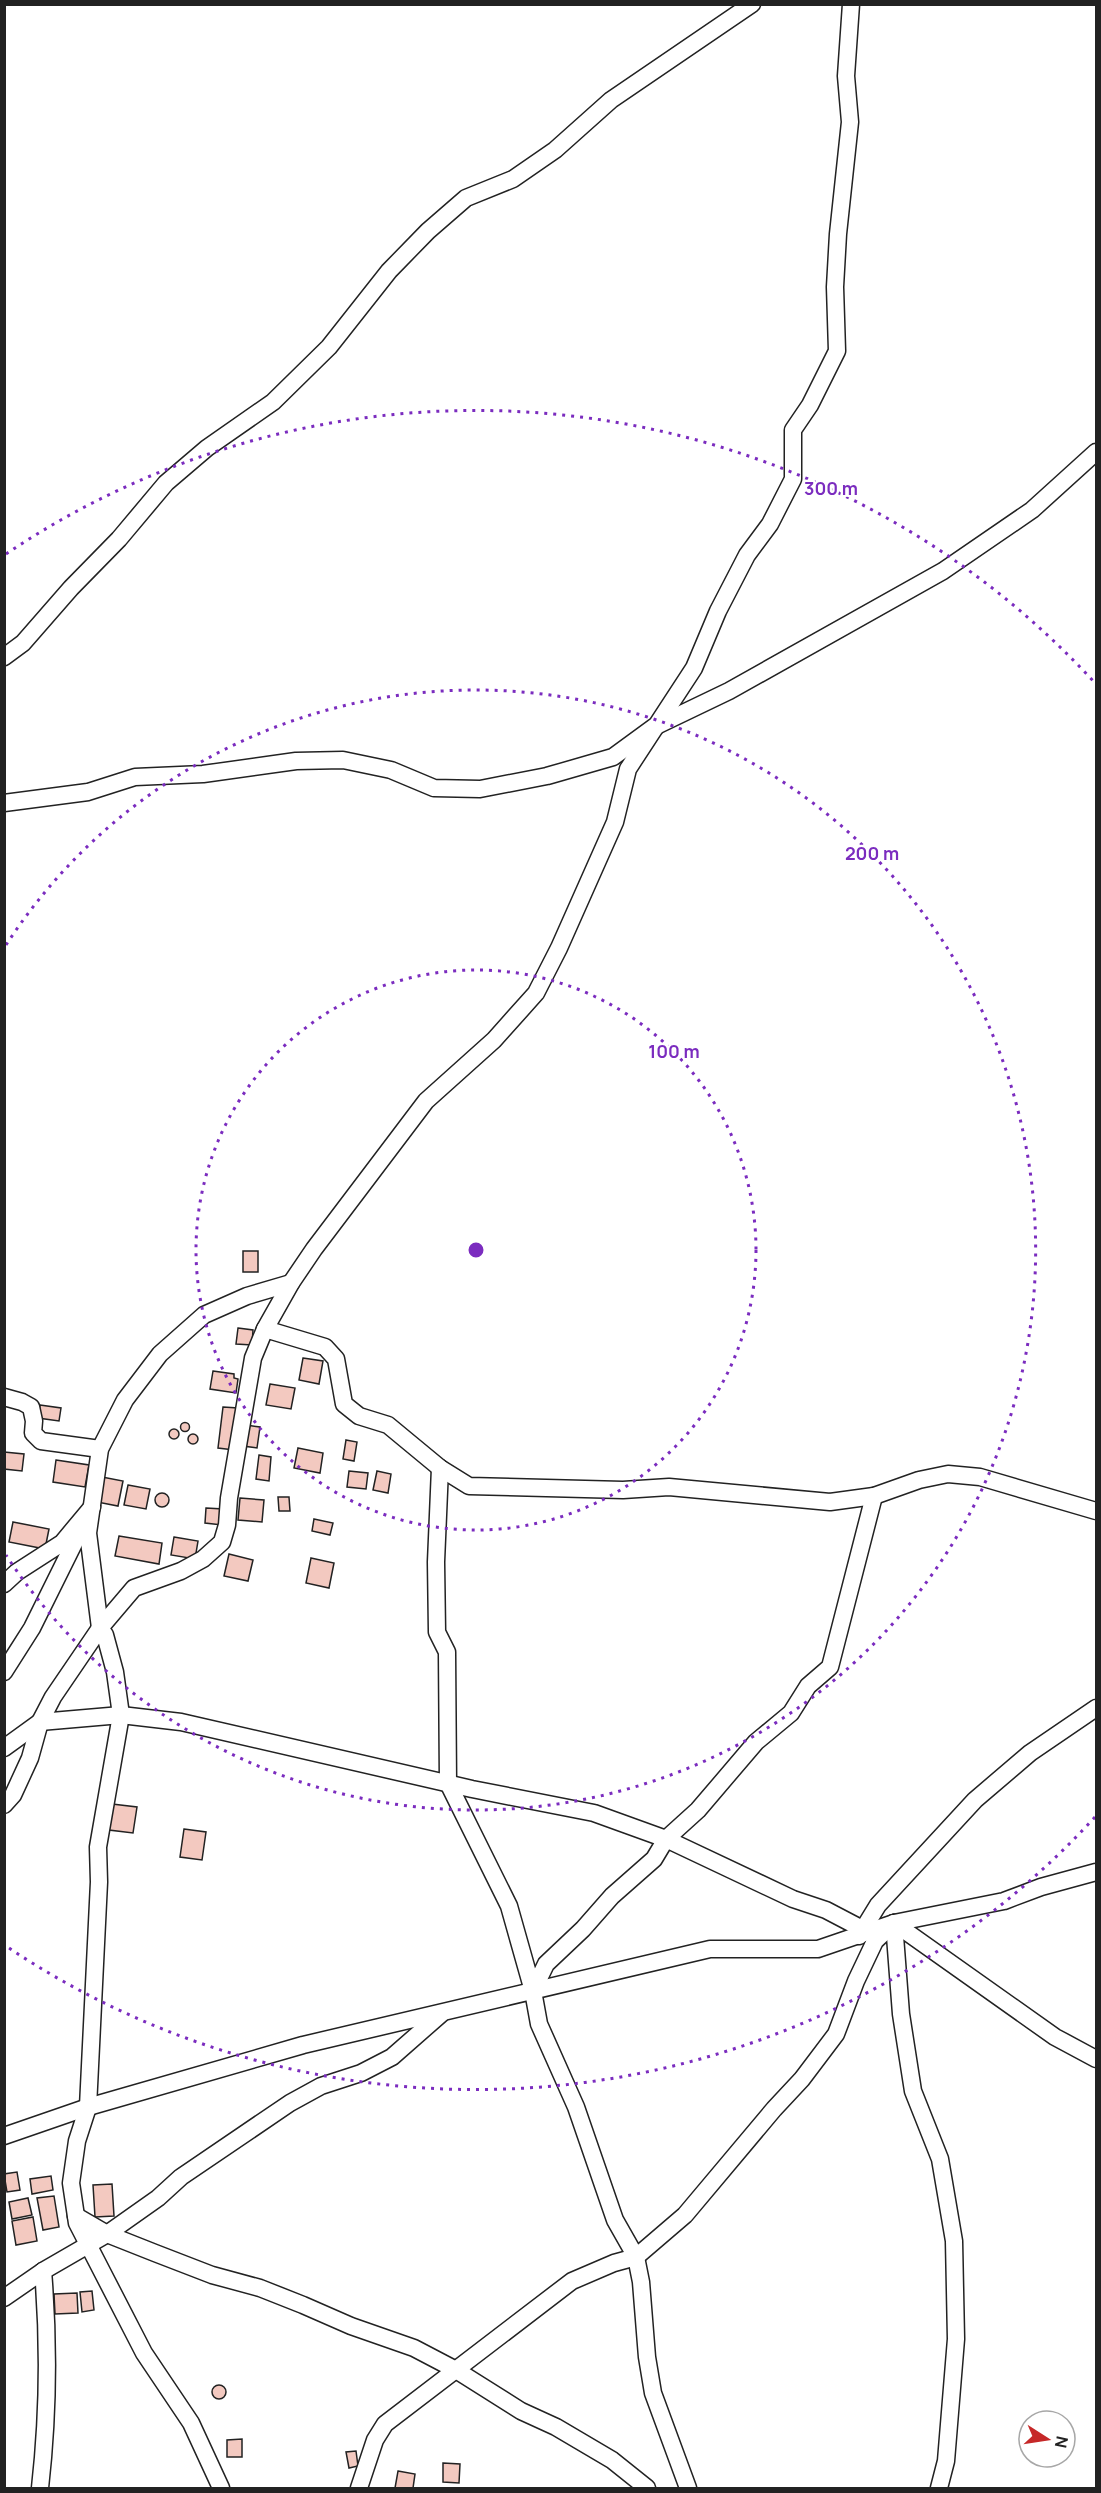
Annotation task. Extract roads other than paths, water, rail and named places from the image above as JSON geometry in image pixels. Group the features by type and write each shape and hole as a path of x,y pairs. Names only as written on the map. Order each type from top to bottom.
{"street":[{"path":"4,657 23,643 71,588 119,539 166,483 207,448 273,402 329,347 389,272 428,231 466,198 513,179 555,150 611,100 752,4"},
{"path":"4,1805 13,1795 30,1758 40,1722 53,1697 100,1628 134,1588 188,1567 203,1559 222,1542 227,1525 229,1498 254,1358 265,1329 291,1283 426,1101 494,1040 536,993 559,948 615,822 628,769 694,668 718,611 747,555 770,524 793,479 793,430 810,405 837,351 835,288 838,234 850,122 846,76 851,4"},
{"path":"4,803 88,792 135,777 203,774 296,761 343,760 391,770 434,788 480,789 547,776 613,757 654,727 729,691 943,572 1032,510 1096,452"},
{"path":"221,2488 191,2423 144,2353 76,2223 71,2183 77,2141 88,2107 99,1882 98,1847 121,1715 115,1672 105,1635 100,1628 88,1533 100,1449 125,1400 160,1354 204,1315 247,1296 291,1283"},
{"path":"265,1329 326,1347 336,1359 344,1404 359,1416 388,1425 440,1468 469,1486 623,1490 669,1487 830,1502 874,1496 919,1480 948,1474 980,1477 1096,1511"},
{"path":"4,1397 31,1407 34,1421 33,1433 41,1441 100,1449"},
{"path":"440,1468 436,1620 437,1632 447,1652 448,1783 509,1906 533,1991 539,2024 576,2107 615,2220 636,2257 641,2282 647,2357 653,2393 688,2488"},
{"path":"533,1991 546,1964 583,1929 612,1896 654,1859 666,1839 698,1810 756,1742 791,1713 808,1686 830,1667 874,1496"},
{"path":"4,1584 17,1572 62,1543 92,1508"},
{"path":"4,1672 32,1628 92,1508"},
{"path":"864,1932 878,1905 975,1800 1030,1753 1096,1708"},
{"path":"4,1748 40,1722 121,1715 181,1722 448,1783 594,1813 666,1839 793,1899 826,1910 864,1932"},
{"path":"4,2136 88,2107 303,2045 710,1949 818,1949 894,1923 1004,1901 1041,1887 1096,1872"},
{"path":"894,1923 1055,2037 1096,2059"},
{"path":"359,2488 375,2440 385,2424 572,2282 614,2263 636,2257 685,2215 814,2065 836,2034 856,1981 875,1941 894,1923"},
{"path":"894,1923 901,2014 913,2091 940,2159 954,2241 956,2338 946,2461 939,2488"},
{"path":"4,2298 87,2243 107,2234 158,2198 181,2177 290,2103 321,2086 361,2073 392,2057 443,2013"},
{"path":"76,2216 107,2234 212,2275 260,2288 351,2326 414,2348 456,2370 521,2411 556,2427 612,2460 647,2488"},
{"path":"40,2488 47,2371 47,2318 43,2271"}]}
